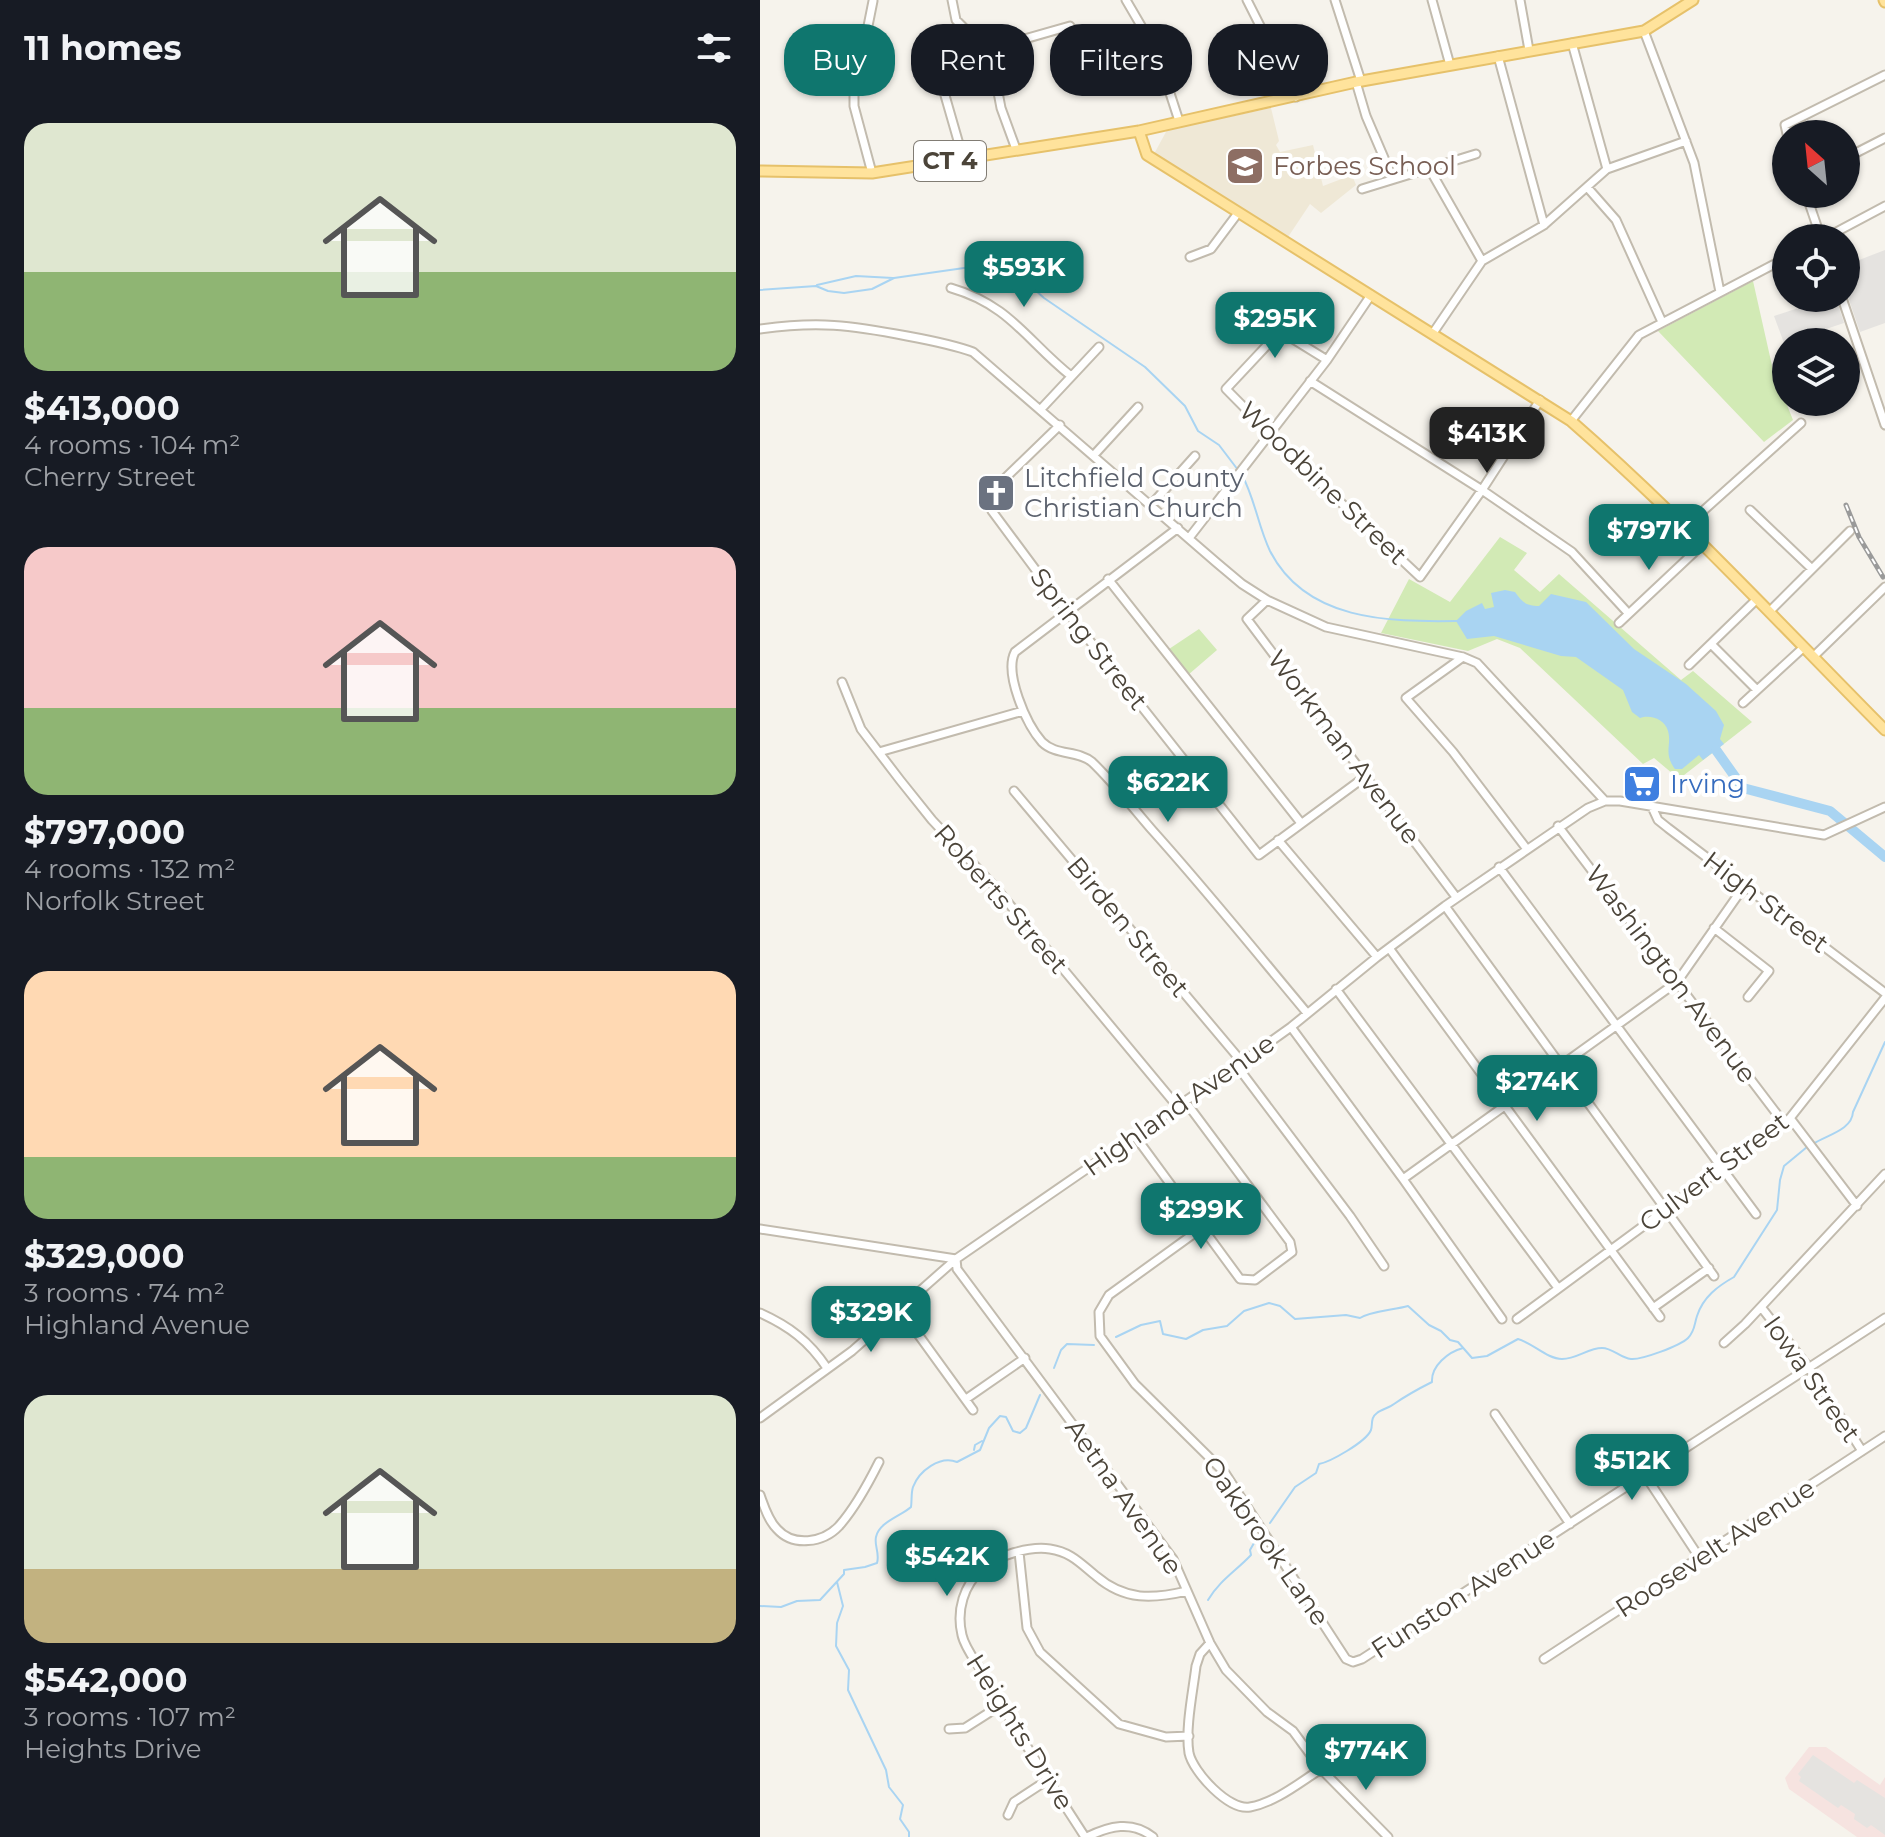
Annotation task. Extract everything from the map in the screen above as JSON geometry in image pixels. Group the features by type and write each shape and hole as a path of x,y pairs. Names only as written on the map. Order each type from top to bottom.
{"main road":[{"name":"CT 4","path":"760,171 872,173 1139,131 1358,82 1644,31 1693,0"},
{"path":"1139,131 1147,155 1571,421 1702,545 1885,730"}],"street":[{"path":"952,0 956,20 960,24"},
{"path":"1126,0 1157,53 1179,121"},
{"path":"1247,0 1296,97"},
{"path":"1335,0 1366,115 1393,179"},
{"path":"1432,0 1450,65"},
{"path":"1520,0 1529,50"},
{"path":"872,173 854,96 873,1"},
{"path":"1644,31 1694,163 1720,292"},
{"path":"1572,43 1607,169"},
{"path":"1498,56 1544,225"},
{"path":"1795,120 1885,75"},
{"path":"945,96 963,158"},
{"path":"999,96 1016,149"},
{"path":"1860,151 1885,138"},
{"path":"1433,333 1482,261 1544,225 1607,169 1686,141"},
{"path":"1362,189 1476,154"},
{"path":"1429,168 1482,261"},
{"path":"1587,187 1616,220 1662,322"},
{"path":"1850,224 1885,206"},
{"path":"1190,257 1211,249 1238,213"},
{"path":"1571,421 1639,335 1772,266"},
{"path":"951,288 974,294 993,304 1071,376"},
{"path":"1189,538 1327,360 1371,295"},
{"path":"1847,312 1885,425"},
{"path":"760,329 824,323 862,326 954,345 980,357 1242,584 1267,600 1326,627 1463,657 1477,663 1605,801 1824,835 1885,807"},
{"name":"Woodbine Street","path":"1327,360 1285,334 1272,340 1226,389 1420,577 1482,490"},
{"path":"1041,409 1099,347"},
{"path":"1310,381 1482,490 1572,552 1628,613"},
{"path":"1482,490 1540,400"},
{"path":"1094,455 1138,407"},
{"path":"1684,528 1801,423"},
{"name":"Spring Street","path":"1060,425 995,488 990,499 992,511 1067,612 1259,855 1278,840"},
{"path":"1151,505 1195,456"},
{"path":"1750,510 1812,569"},
{"path":"1178,528 1022,646 1011,661 1023,711 1043,743 1054,750 1089,760 1206,891 1307,1013"},
{"path":"1769,612 1850,531"},
{"path":"1619,623 1702,545"},
{"path":"1108,579 1301,823"},
{"path":"1813,657 1885,587"},
{"name":"Workman Avenue","path":"1267,600 1247,619 1456,897"},
{"path":"1689,665 1756,600"},
{"path":"1711,644 1757,690"},
{"path":"1743,703 1804,647"},
{"path":"1463,657 1406,698 1453,752 1526,848"},
{"name":"Roberts Street","path":"842,682 861,729 932,820 995,887 1177,1106"},
{"path":"879,752 1023,711"},
{"path":"1366,776 1278,840 1377,957"},
{"name":"Birden Street","path":"1014,791 1239,1064 1384,1266"},
{"name":"Highland Avenue","path":"760,1418 852,1351 956,1259 1291,1027 1456,897 1558,826 1605,801"},
{"name":"High Street","path":"1652,807 1658,820 1885,995"},
{"name":"Washington Avenue","path":"1558,826 1677,982 1787,1120 1811,1144 1857,1206"},
{"path":"1499,867 1756,1214"},
{"path":"1403,1179 1677,982 1745,885"},
{"path":"1445,906 1712,1272 1653,1308"},
{"path":"1714,928 1769,971 1748,997"},
{"path":"1389,948 1660,1317"},
{"path":"1336,989 1558,1288"},
{"name":"Culvert Street","path":"1517,1319 1787,1120 1885,995"},
{"path":"1291,1027 1502,1319"},
{"path":"1135,1136 1240,1279 1255,1280 1292,1252 1290,1242 1185,1101"},
{"path":"1724,1343 1885,1174"},
{"name":"Oakbrook Lane","path":"1203,1227 1109,1295 1099,1312 1100,1336 1135,1384 1225,1473 1346,1659 1353,1662 1362,1659"},
{"path":"760,1229 956,1259"},
{"name":"Aetna Avenue","path":"956,1259 957,1269 1173,1559 1210,1643 1236,1683 1293,1731 1321,1769 1388,1837"},
{"name":"Iowa Street","path":"1761,1307 1809,1368 1862,1451"},
{"path":"899,1308 973,1410"},
{"path":"760,1313 793,1329 827,1368"},
{"name":"Funston Avenue","path":"1362,1659 1885,1318"},
{"path":"966,1399 1025,1358"},
{"path":"1495,1414 1570,1524"},
{"name":"Roosevelt Avenue","path":"1544,1659 1885,1436"},
{"path":"760,1495 776,1528 791,1538 814,1541 838,1527 867,1486 879,1462"},
{"path":"1645,1475 1699,1557"},
{"name":"Heights Drive","path":"1086,1837 1001,1705 962,1636 960,1606 970,1580 992,1560 1049,1548 1074,1556 1100,1580 1133,1597 1160,1597 1187,1591"},
{"path":"1019,1552 1027,1628 1040,1652 1119,1724 1166,1737 1189,1736"},
{"path":"1210,1643 1200,1654 1196,1666 1189,1756 1214,1791 1229,1804 1246,1808 1270,1801 1321,1769"},
{"path":"949,1729 965,1728 1001,1705"},
{"path":"1008,1815 1014,1802 1049,1779"},
{"path":"1086,1837 1103,1829 1129,1825 1153,1837"}],"shaded area":[{"name":"Forbes School","path":"1271,108 1279,141 1276,145 1280,152 1313,145 1323,186 1352,175 1356,185 1321,213 1310,204 1288,237 1154,154 1167,130"},
{"path":"1885,250 1885,323 1860,332 1853,312 1860,312 1860,260"},
{"path":"1786,312 1840,312 1844,323 1829,328 1778,328 1774,316"},
{"path":"1809,1747 1826,1747 1880,1785 1885,1777 1885,1837 1857,1837 1789,1789 1785,1778"},
{"path":"1813,1755 1854,1783 1857,1780 1885,1798 1885,1835 1871,1825 1867,1828 1854,1819 1855,1814 1841,1805 1838,1808 1799,1781 1801,1777 1798,1774"}],"green space":[{"path":"1753,281 1772,366 1772,416 1791,416 1793,420 1764,442 1658,331"},
{"path":"1500,537 1527,553 1514,570 1540,592 1559,574 1681,680 1693,671 1752,722 1679,779 1654,758 1643,764 1520,648 1497,639 1468,651 1381,633 1409,579 1450,602"},
{"path":"1199,629 1217,650 1188,675 1169,649"}],"water":[{"path":"1505,590 1515,592 1525,603 1535,606 1551,594 1586,602 1634,649 1686,684 1716,711 1724,725 1720,739 1724,744 1703,760 1699,755 1682,769 1675,769 1669,758 1669,736 1664,723 1652,717 1640,718 1632,712 1623,690 1576,657 1561,656 1494,636 1467,639 1456,621 1466,611 1482,603 1485,609 1494,607 1491,593"}],"waterway":[{"path":"760,290 816,286 844,293 872,289 894,278 978,266 993,266 1015,272 1044,298 1145,367 1185,406 1198,431 1219,445 1238,470"},
{"path":"817,285 856,276 893,278"},
{"path":"1242,475 1270,551 1286,574 1305,592 1351,613 1377,618 1457,621"},
{"path":"1716,750 1743,788 1830,811 1885,857"},
{"path":"1813,1144 1838,1131 1852,1118 1885,1042"},
{"path":"1116,1337 1141,1325 1160,1321 1163,1334 1186,1339 1203,1330 1227,1326 1244,1311 1269,1303 1280,1306 1295,1319 1346,1315 1360,1318 1408,1306 1429,1325 1458,1342 1472,1358 1487,1356 1518,1339 1556,1358 1567,1359 1602,1348 1636,1359 1677,1345 1690,1335 1703,1303 1717,1288 1734,1277 1777,1210 1784,1166 1807,1147"},
{"path":"1054,1368 1061,1350 1067,1344 1094,1345"},
{"path":"1270,1523 1295,1487 1316,1473 1319,1464 1355,1446 1368,1435 1375,1415 1432,1382 1434,1370 1442,1360 1463,1348"},
{"path":"760,1606 781,1607 797,1601 820,1600 844,1574 844,1570 877,1563 878,1532 911,1507 913,1487 920,1475 937,1463 957,1462 980,1450 989,1428 1000,1416 1006,1417 1013,1431 1020,1433 1026,1428 1040,1395"},
{"path":"974,1450 975,1445 982,1441"},
{"path":"1208,1600 1251,1555 1254,1543"},
{"path":"837,1582 843,1606 837,1623 836,1646 849,1670 848,1690 886,1770 889,1787 903,1805 900,1819 909,1837"}],"railway":[{"path":"1846,505 1859,537 1883,577"}],"place":[{"name":"Forbes School","path":"1245,166"},
{"name":"Litchfield County Christian Church","path":"996,493"},
{"name":"Irving","path":"1642,784"}]}
